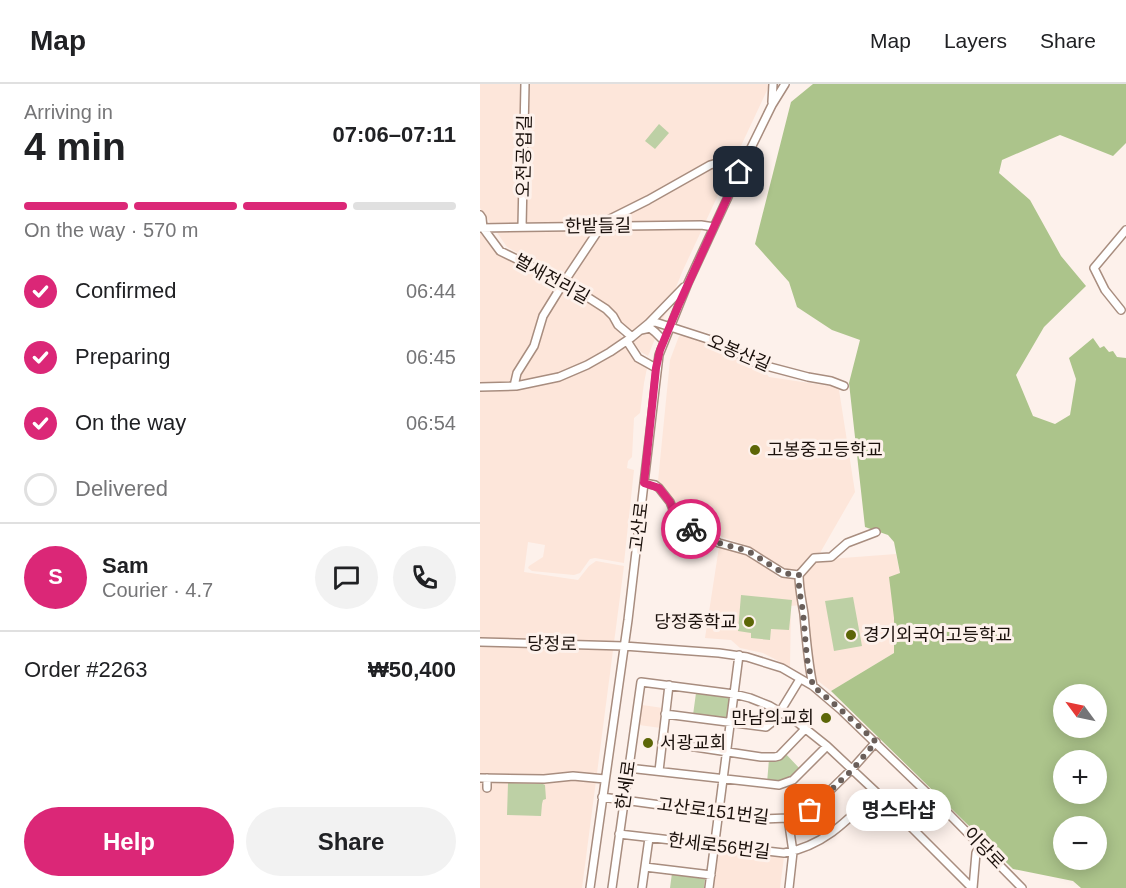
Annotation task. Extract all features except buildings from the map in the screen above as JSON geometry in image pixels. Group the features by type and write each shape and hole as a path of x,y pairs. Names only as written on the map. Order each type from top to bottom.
{"street":[{"name":"오전공업길","path":"522,227 525,84"},
{"path":"772,105 773,84"},
{"name":"고산로","path":"590,888 624,646 660,350 688,283 748,154 785,84"},
{"path":"514,386 517,373 534,346 543,316 604,222 710,165 748,154"},
{"name":"벌새전리길","path":"480,215 481,228 500,251 564,282 606,309 630,339 638,358 656,368"},
{"name":"한밭들길","path":"481,228 601,225 714,227"},
{"path":"1121,310 1105,290 1094,268 1126,230"},
{"path":"480,387 514,386 571,373 630,339 688,283"},
{"name":"오봉산길","path":"649,323 655,322 670,326 717,342 755,363 844,386"},
{"path":"641,330 650,328 664,341"},
{"path":"644,483 659,488 670,502 676,517 686,526 719,543 748,551 783,573 799,575"},
{"path":"813,686 807,659 799,575 814,558 831,557 847,543 876,532"},
{"name":"당정로","path":"480,642 624,646"},
{"name":"이당로","path":"624,646 739,656 782,668 813,686 876,742 1022,888"},
{"path":"709,888 739,656"},
{"path":"665,714 765,727 771,724 780,712 800,679"},
{"name":"한세로","path":"612,888 640,682 669,685"},
{"path":"659,771 669,685 755,699 806,728 827,746 973,888"},
{"path":"662,742 775,757 779,756 806,728"},
{"name":"고산로151번길","path":"602,797 762,819 788,818 810,810 852,770 876,742"},
{"path":"628,768 782,785 796,777 827,746"},
{"path":"487,788 483,778 544,779 573,776 604,779"},
{"name":"한세로56번길","path":"619,834 774,853 792,852 808,847 831,834 876,792"},
{"name":"고산로151번길","path":"788,818 792,852 789,888"},
{"name":"한세로56번길","path":"642,888 649,838"},
{"path":"973,888 976,853 980,845"},
{"path":"645,867 711,875"}],"shaded area":[{"path":"480,84 770,84 683,270 648,356 641,352 607,307 584,291 507,247 480,208"},
{"path":"480,231 499,253 575,292 609,315 636,361 647,368 640,413 634,418 632,457 628,461 627,468 634,470 624,563 590,559 580,573 574,575 532,571 528,568 529,566 543,557 545,545 528,542 524,572 578,580 596,561 624,566 582,888 480,888"},
{"name":"고봉중고등학교","path":"679,336 708,343 751,368 765,372 769,377 836,387 839,390 855,492 820,553 812,554 798,569 790,571 748,546 711,531 684,514 658,481 670,360"},
{"name":"당정중학교","path":"719,547 742,552 757,559 779,578 797,577 800,605 791,606 790,667 763,653 740,648 731,640 705,638"},
{"name":"경기외국어고등학교","path":"896,554 900,574 894,618 894,653 831,691 814,678 802,589 803,575 816,560"},
{"path":"642,705 663,708 661,728 639,725"},
{"path":"720,851 783,856 780,888 711,888 716,853"}],"green space":[{"path":"813,84 1126,84 1126,143 1113,156 1060,135 1002,160 999,173 1030,200 1061,256 1086,286 1044,327 1016,375 1033,416 1055,424 1070,415 1076,379 1069,358 1093,338 1100,348 1104,346 1109,352 1113,351 1117,357 1126,358 1126,888 1081,888 1073,881 1013,869 831,691 894,653 894,618 889,577 900,573 894,542 888,535 865,527 849,383 860,340 832,330 797,307 789,282 755,244 791,102"},
{"path":"659,124 669,133 655,149 645,141"},
{"path":"741,595 792,600 789,630 771,629 770,640 751,638 751,633 738,631"},
{"path":"853,597 862,646 834,651 825,601"},
{"path":"696,693 728,697 731,700 729,717 726,719 693,715"},
{"path":"784,752 801,770 786,782 767,783 769,759"},
{"path":"508,783 545,785 546,799 543,800 541,816 507,815"},
{"path":"672,873 704,877 704,888 670,888"}],"way so far":[{"path":"691,529 719,543 748,551 783,573 799,575 807,659 813,686 876,742 852,770 810,810"}],"place":[{"name":"고봉중고등학교","path":"755,450"},
{"name":"당정중학교","path":"749,622"},
{"name":"경기외국어고등학교","path":"851,635"},
{"name":"만남의교회","path":"826,718"},
{"name":"서광교회","path":"648,743"},
{"name":"명스타샵","path":"810,810"}],"route":[{"path":"691,529 676,517 670,502 659,488 644,483 656,368 660,350 679,304 739,172"}]}
